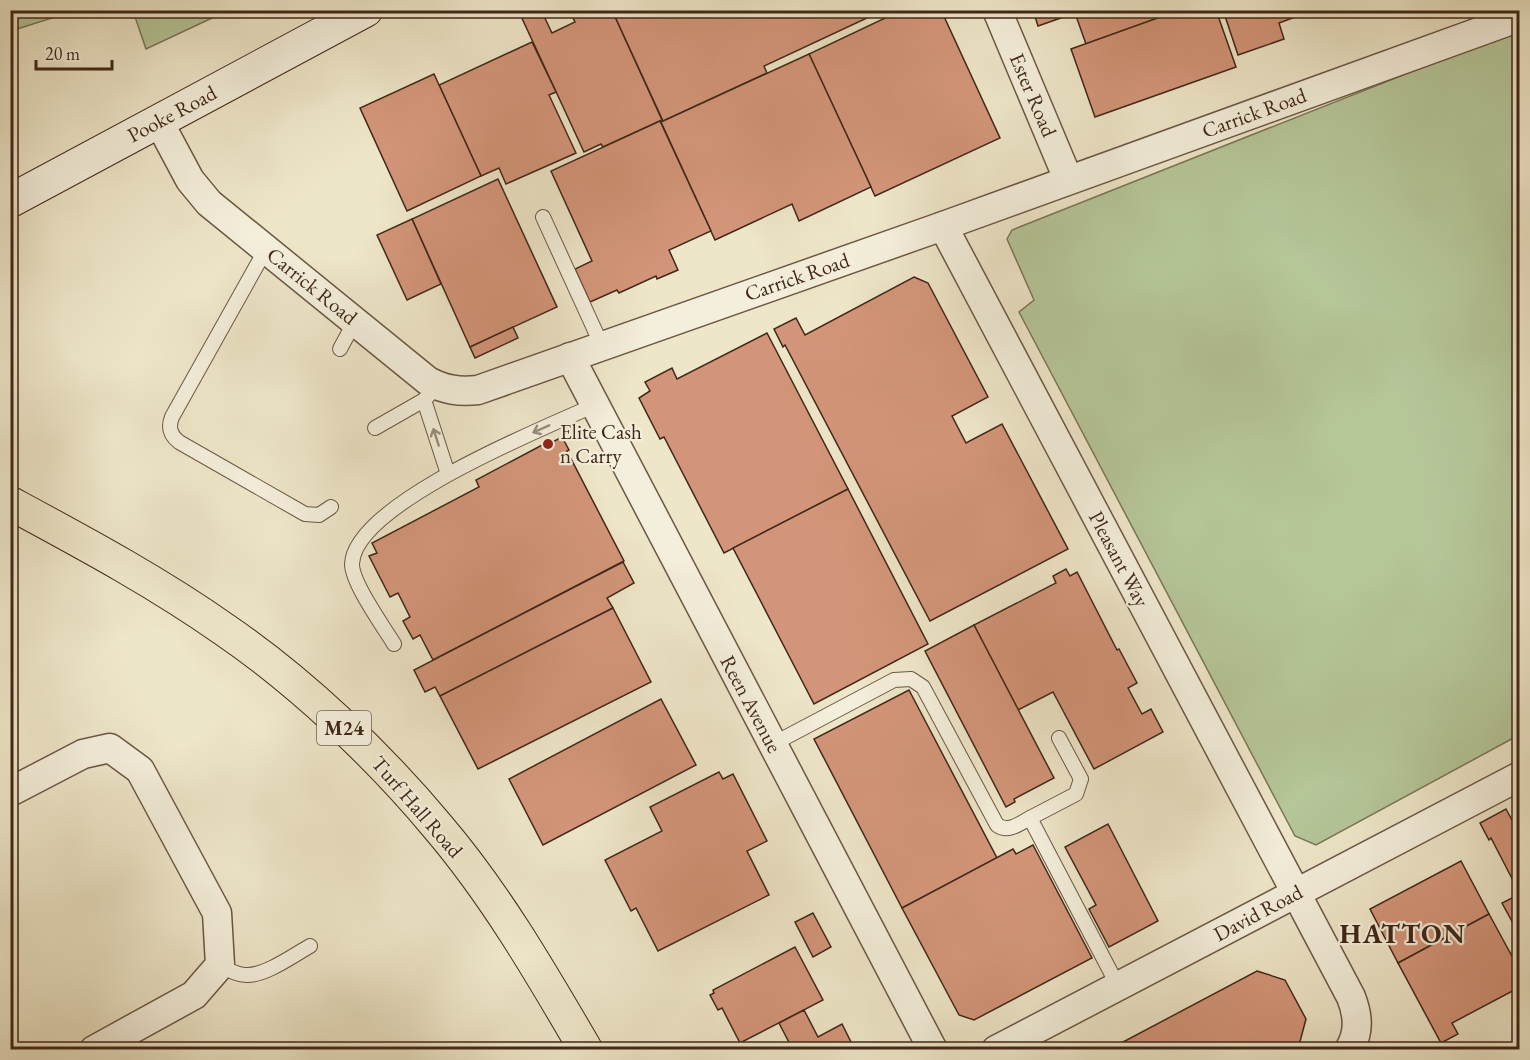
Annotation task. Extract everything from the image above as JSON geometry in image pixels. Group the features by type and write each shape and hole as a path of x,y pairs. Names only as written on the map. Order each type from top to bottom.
{"main road":[{"name":"Turf Hall Road","path":"10,503 116,561 227,631 287,678 346,730 394,776 439,827 488,890 532,957 586,1050"}],"street":[{"name":"Pooke Road","path":"10,201 366,10"},
{"name":"Ester Road","path":"997,10 1068,180"},
{"name":"Carrick Road","path":"159,122 198,191 209,203 428,381 430,393 478,390 943,226 1520,17"},
{"name":"Pleasant Way","path":"943,226 1355,1009 1356,1032 1349,1050"},
{"name":"Reen Avenue","path":"570,357 933,1050"},
{"path":"10,792 83,754 110,748 140,770 217,913 220,965 194,995 94,1050"},
{"name":"David Road","path":"996,1050 1520,776"}],"lane":[{"path":"543,217 603,346"},
{"path":"266,249 171,417 170,431 173,438 179,442 305,514 319,515 331,507"},
{"path":"339,349 355,321"},
{"path":"375,428 430,393 448,474"},
{"path":"394,644 356,580 352,562 359,542 374,526 416,494 448,474 595,405"},
{"path":"772,744 894,680 911,679 924,687 997,825 1001,828 1011,828 1076,794 1081,779 1059,738"},
{"path":"1030,818 1118,986"},
{"path":"220,965 232,972 247,976 269,969 310,946"}],"green space":[{"path":"11,10 74,10 74,11 11,31"},
{"path":"133,10 227,11 146,49"},
{"path":"1519,29 1519,735 1316,845 1295,836 1019,312 1034,300 1007,239 1012,230"}],"building":[{"path":"527,10 541,10 552,33 575,22 569,10 612,10 662,120 603,147 601,144 584,152 520,14"},
{"path":"612,10 884,10 764,66 767,73 663,121"},
{"path":"902,10 941,10 1000,138 875,196 809,54"},
{"path":"1033,10 1180,10 1086,44 1075,13 1038,26"},
{"path":"1180,10 1216,10 1236,67 1095,117 1071,49"},
{"path":"1223,10 1314,10 1279,23 1284,39 1238,55"},
{"path":"532,42 556,92 549,95 576,153 506,184 499,168 481,176 439,85"},
{"path":"809,54 871,187 799,221 792,204 715,240 661,122"},
{"path":"434,74 481,176 407,211 360,108"},
{"path":"660,121 711,231 669,250 678,270 657,279 656,276 619,293 617,290 590,302 575,269 592,261 551,171"},
{"path":"498,179 557,307 470,347 412,219"},
{"path":"412,219 441,284 407,300 377,235"},
{"path":"914,277 928,283 988,397 952,416 966,443 1002,424 1068,549 930,621 785,345 783,347 774,329 796,318 805,335"},
{"path":"513,327 518,338 475,358 470,347"},
{"path":"767,333 848,489 724,553 664,437 660,439 639,398 650,391 645,382 672,368 677,379"},
{"path":"562,437 624,561 433,660 420,635 413,639 403,621 410,617 398,593 390,597 369,556 377,553 372,543 479,487 476,480"},
{"path":"848,489 928,644 814,704 733,548"},
{"path":"623,562 634,583 607,598 613,608 440,696 435,687 425,692 414,670"},
{"path":"1066,569 1070,576 1077,572 1117,650 1119,649 1137,683 1128,688 1142,714 1151,709 1163,732 1094,769 1053,692 1018,710 974,625 1056,583 1053,576"},
{"path":"613,608 651,682 478,769 440,696"},
{"path":"974,625 1054,778 1014,799 1015,802 1006,807 925,651"},
{"path":"909,690 997,858 902,908 814,739"},
{"path":"661,699 696,765 543,845 509,779"},
{"path":"719,772 723,779 733,774 767,841 747,851 769,895 658,951 636,908 631,911 605,860 662,831 650,807"},
{"path":"1506,809 1512,820 1520,817 1520,894 1491,838 1489,840 1480,823"},
{"path":"1108,824 1158,921 1109,947 1089,909 1096,905 1065,847"},
{"path":"1033,845 1092,958 974,1020 959,1015 902,908 1013,849 1016,854"},
{"path":"1461,861 1489,914 1398,963 1370,909"},
{"path":"1520,894 1520,936 1502,903"},
{"path":"813,913 831,947 813,957 795,922"},
{"path":"1489,914 1520,971 1520,987 1452,1023 1458,1034 1441,1043 1398,963"},
{"path":"795,947 823,1000 740,1043 722,1008 718,1010 710,995 714,993 713,990"},
{"path":"1257,971 1285,980 1306,1019 1298,1049 1108,1050"},
{"path":"804,1010 818,1037 842,1024 855,1050 793,1050 779,1023"}],"place":[{"name":"Elite Cash n Carry","path":"548,444"}],"district":[{"name":"HATTON","path":"1403,934"}]}
